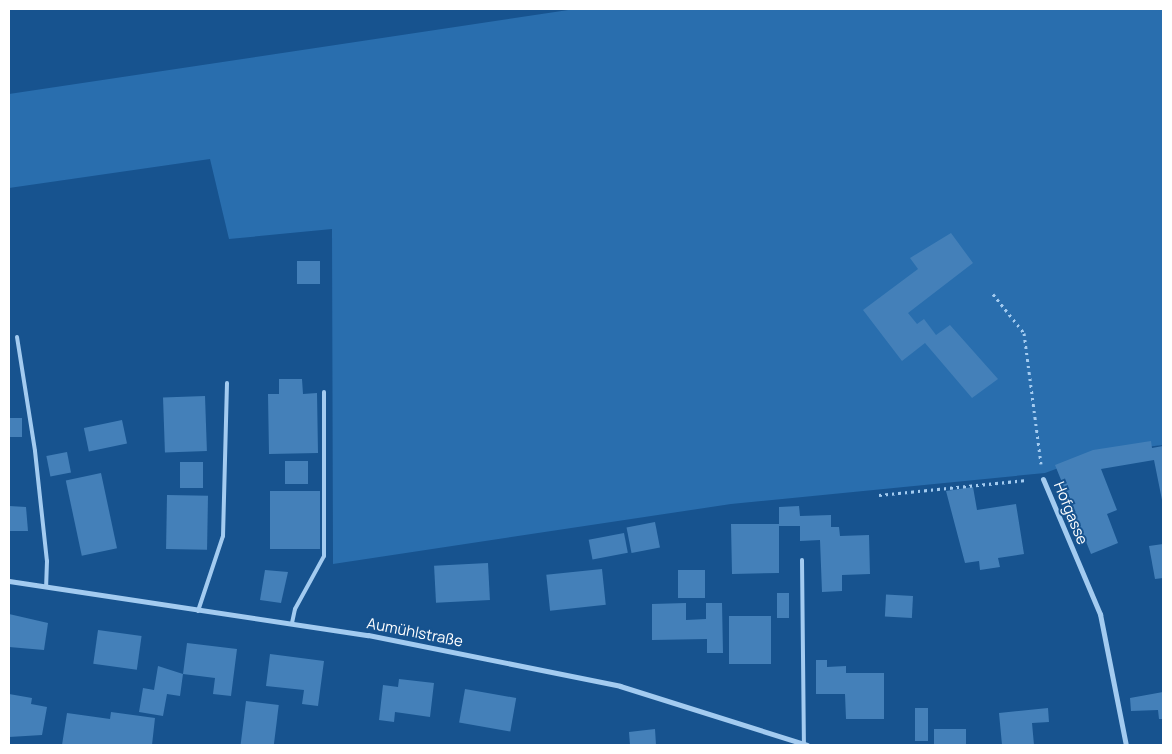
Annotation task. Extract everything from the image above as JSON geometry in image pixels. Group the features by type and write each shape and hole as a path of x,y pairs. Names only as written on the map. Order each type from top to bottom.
{"street":[{"name":"Hofgasse","path":"1043,479 1100,614 1126,745"},
{"name":"Aumühlstraße","path":"9,581 198,611 292,623 620,686 805,744"}],"lane":[{"path":"18,337 35,451 46,586"},
{"path":"198,611 223,536 227,383"},
{"path":"292,623 295,609 324,556 324,392"},
{"path":"802,560 805,744"}],"path":[{"name":"Hofgasse","path":"993,294 1024,333 1043,479"},
{"path":"879,495 1043,479"}],"shaded area":[{"path":"575,9 1163,9 1163,445 1102,452 1045,473 731,504 333,564 332,229 229,239 210,159 9,188 9,94"}],"building":[{"path":"951,233 973,263 908,313 917,324 924,319 936,335 950,325 998,379 972,398 925,343 902,361 863,310 918,269 910,258"},
{"path":"297,261 320,261 320,284 297,284"},
{"path":"279,379 302,379 303,394 317,393 318,453 269,454 268,394 279,394"},
{"path":"205,396 207,451 165,452 163,397"},
{"path":"9,418 22,418 22,437 9,437"},
{"path":"122,420 127,443 89,452 84,428"},
{"path":"1151,441 1152,448 1163,446 1163,505 1154,460 1101,469 1117,510 1107,514 1118,543 1091,554 1055,465 1093,450"},
{"path":"67,452 71,473 50,477 46,456"},
{"path":"285,461 308,461 308,484 285,484"},
{"path":"180,462 203,462 203,488 180,488"},
{"path":"101,473 117,548 82,556 66,480"},
{"path":"973,487 977,510 1016,504 1024,554 998,558 1000,567 980,570 979,561 965,563 946,491"},
{"path":"270,491 320,491 320,549 270,549"},
{"path":"167,495 208,496 207,550 166,549"},
{"path":"9,506 26,507 28,531 9,531"},
{"path":"799,506 800,516 831,515 831,527 839,527 840,536 869,535 870,574 842,575 842,591 822,592 820,540 800,541 800,526 779,526 779,573 732,574 731,524 779,524 779,507"},
{"path":"655,522 660,548 631,553 627,528"},
{"path":"624,533 628,553 592,560 589,540"},
{"path":"1163,544 1163,578 1155,579 1149,546"},
{"path":"488,563 490,600 436,603 434,566"},
{"path":"602,569 606,605 550,611 546,575"},
{"path":"265,570 288,572 281,603 260,600"},
{"path":"678,570 705,570 705,598 678,598"},
{"path":"777,593 789,593 789,618 777,618"},
{"path":"886,595 913,596 912,618 885,617"},
{"path":"686,603 686,620 706,619 706,603 722,603 723,653 707,653 707,639 652,640 652,604"},
{"path":"9,614 48,623 44,650 9,647"},
{"path":"729,616 771,616 771,664 729,664"},
{"path":"98,630 142,636 137,670 93,664"},
{"path":"187,643 237,649 231,696 213,694 215,678 183,674"},
{"path":"270,654 324,661 318,706 302,704 304,690 266,686"},
{"path":"816,660 827,660 827,667 846,666 846,673 884,673 884,719 846,719 845,694 816,694"},
{"path":"158,666 183,674 180,696 167,694 163,716 139,712 143,688 154,690"},
{"path":"399,679 434,683 430,717 395,712 394,722 379,720 383,685 398,687"},
{"path":"465,689 516,698 510,732 459,722"},
{"path":"1163,692 1163,719 1159,719 1158,710 1131,711 1130,698"},
{"path":"9,694 32,698 31,704 47,707 42,735 9,737"},
{"path":"246,701 279,705 274,745 241,745"},
{"path":"915,708 928,708 928,741 915,741"},
{"path":"1048,708 1049,722 1032,723 1034,745 1002,745 999,713"},
{"path":"111,712 155,718 152,745 62,745 67,713 110,719"},
{"path":"655,729 656,745 630,745 629,732"},
{"path":"934,729 966,729 966,745 934,745"}]}
